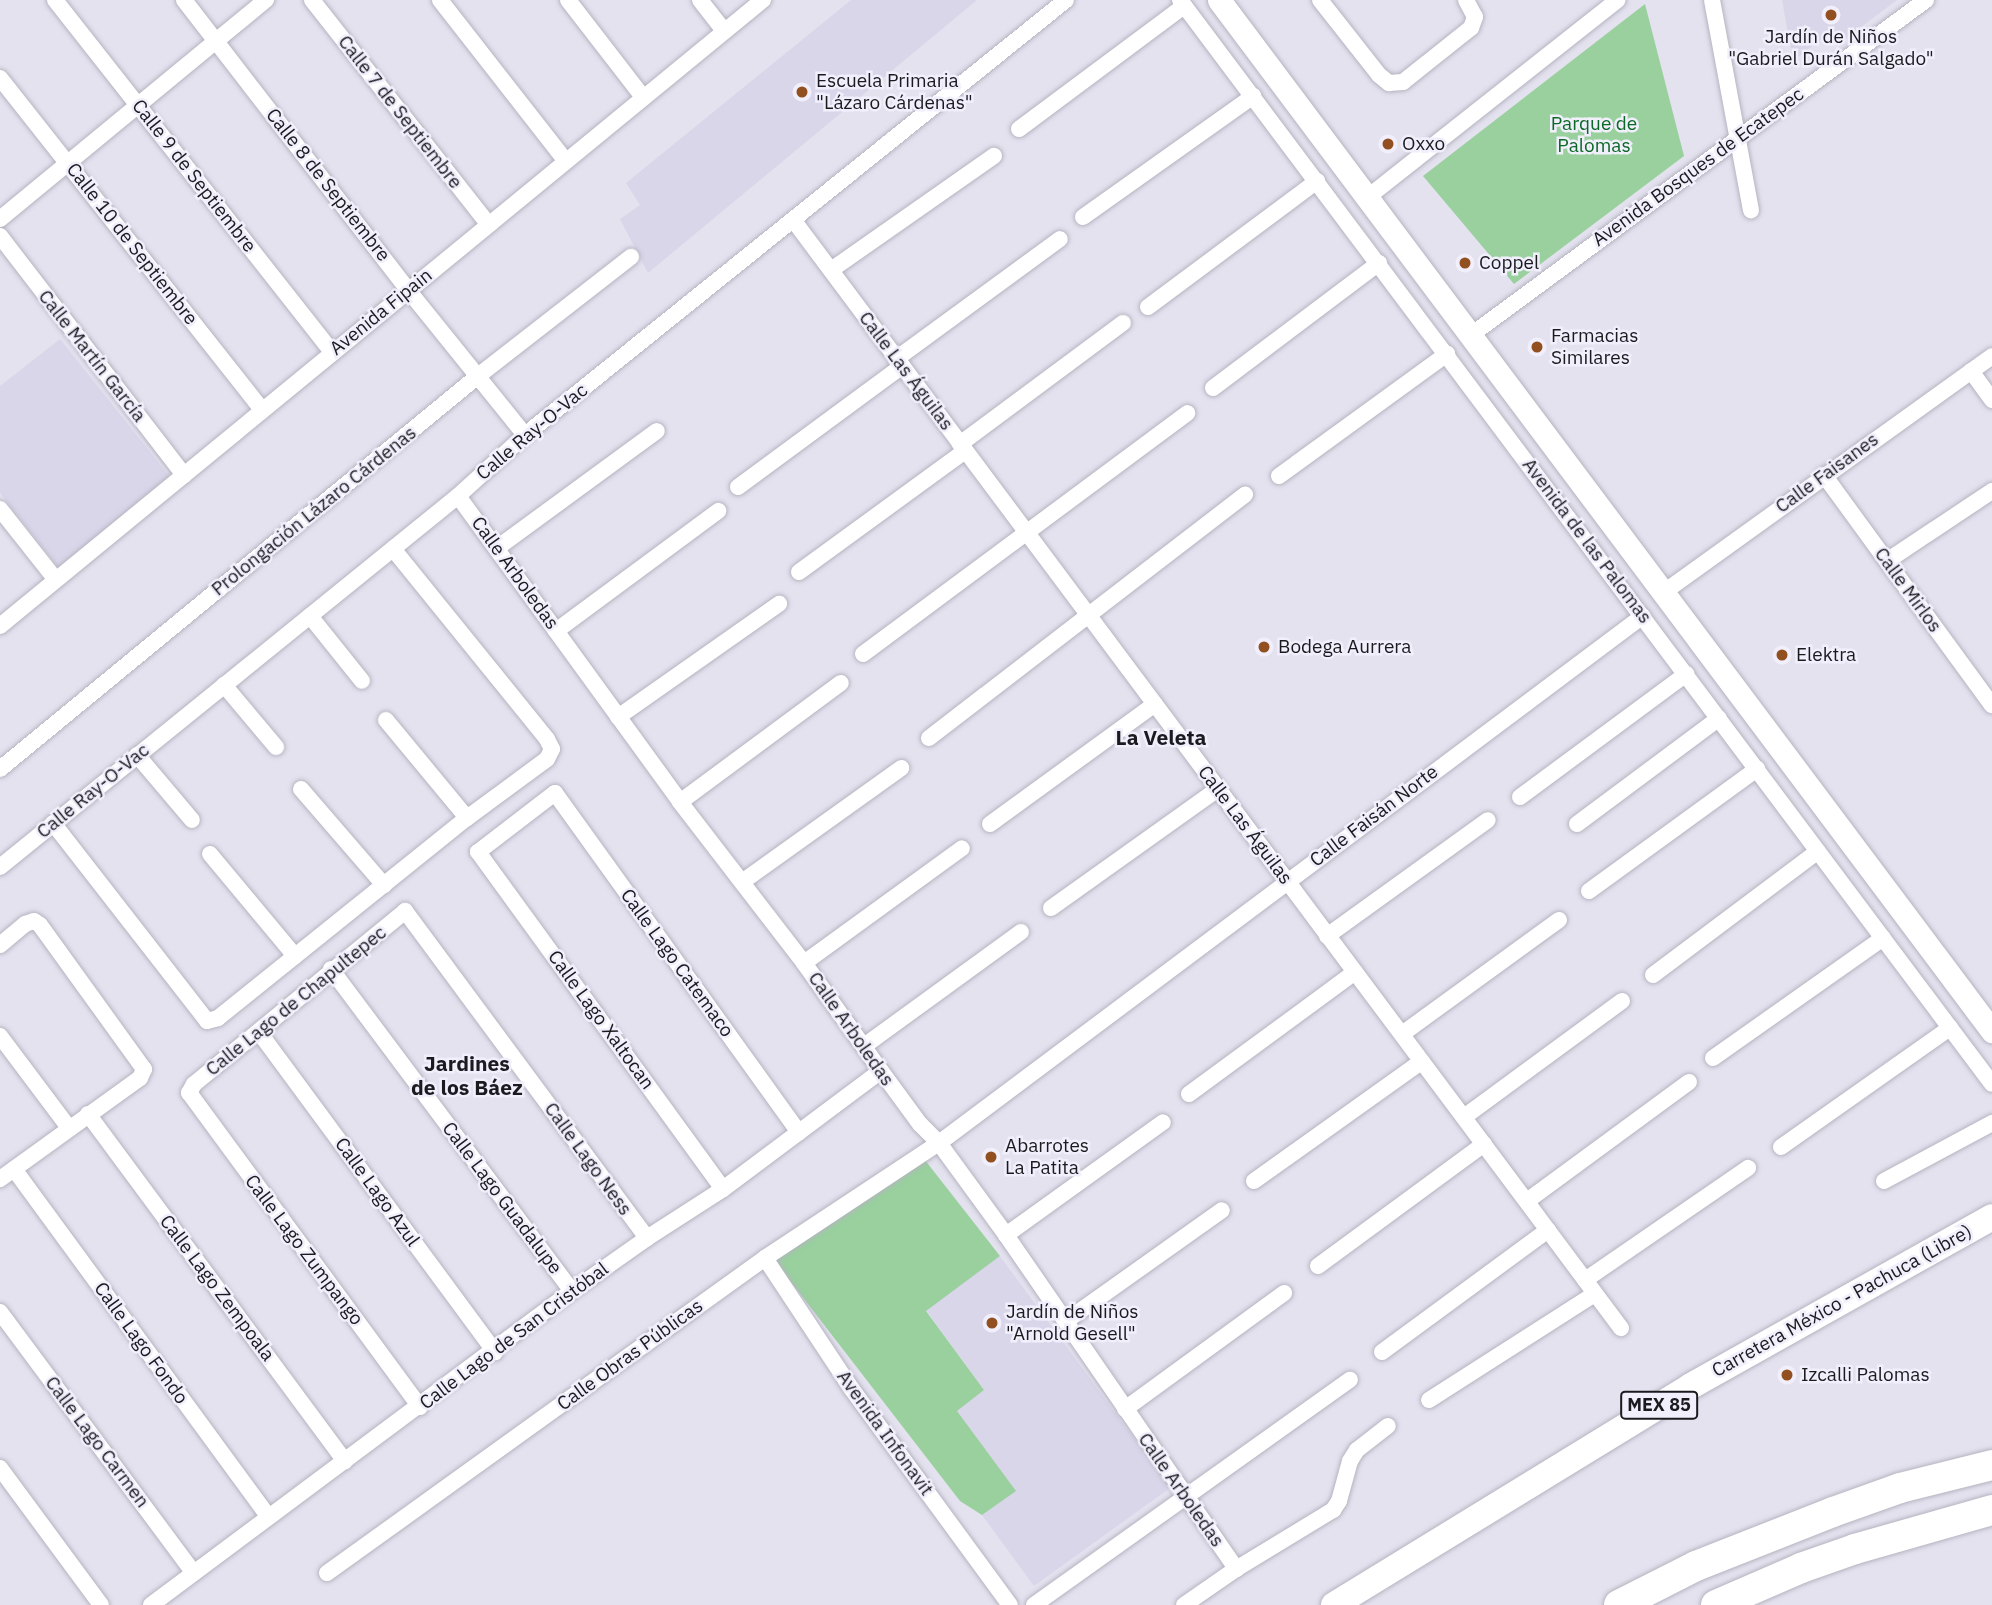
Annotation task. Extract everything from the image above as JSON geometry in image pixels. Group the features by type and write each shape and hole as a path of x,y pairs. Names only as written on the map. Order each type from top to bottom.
{"highway":[{"path":"1619,1605 1696,1566 1833,1512 1900,1488 1992,1465"},
{"path":"1716,1605 1801,1567 1992,1510"}],"main road":[{"name":"Avenida de las Palomas","path":"1219,0 1992,1031"},
{"name":"Carretera México - Pachuca (Libre)","path":"1334,1605 1691,1386 1992,1217"}],"street":[{"name":"Calle 9 de Septiembre","path":"55,0 332,352"},
{"name":"Calle 8 de Septiembre","path":"184,0 408,290 525,435"},
{"path":"0,219 266,0"},
{"name":"Calle 7 de Septiembre","path":"312,0 488,224"},
{"path":"440,0 565,160"},
{"path":"568,0 643,97"},
{"path":"700,0 724,31"},
{"name":"Avenida Fipain","path":"0,626 763,0"},
{"name":"Calle Ray-O-Vac","path":"0,867 458,496 525,435 794,222 1066,0"},
{"path":"1320,0 1379,75 1389,83 1403,82 1471,28 1475,17 1466,0"},
{"path":"1368,197 1616,0"},
{"path":"1712,0 1752,210"},
{"name":"Avenida Bosques de Ecatepec","path":"1471,335 1926,0"},
{"path":"1020,129 1182,3"},
{"name":"Avenida de las Palomas","path":"1182,3 1992,1084"},
{"name":"Calle 10 de Septiembre","path":"0,78 262,410"},
{"path":"1083,218 1253,96"},
{"path":"831,270 995,156"},
{"path":"1148,307 1317,181"},
{"name":"Calle Las Águilas","path":"794,222 1621,1328"},
{"name":"Calle Martín García","path":"0,236 184,475"},
{"path":"738,487 1060,239"},
{"name":"Prolongación Lázaro Cárdenas","path":"0,769 478,376 631,257"},
{"path":"1213,388 1378,262"},
{"path":"799,572 1123,323"},
{"path":"1279,476 1447,354"},
{"name":"Calle Faisanes","path":"1664,592 1992,356"},
{"path":"1971,371 1992,401"},
{"path":"863,654 1187,413"},
{"path":"497,548 657,431"},
{"name":"Calle Mirlos","path":"1824,475 1992,705"},
{"path":"929,738 1245,495"},
{"name":"Calle Arboledas","path":"458,496 680,802 804,962 880,1071 920,1124 939,1143 1006,1235 1125,1409 1180,1500 1236,1569"},
{"path":"1887,561 1989,499"},
{"path":"0,509 56,580"},
{"path":"556,631 718,511"},
{"path":"53,823 207,1021 218,1018 467,818 547,759 552,749 547,739 393,549"},
{"path":"618,717 779,604"},
{"path":"310,616 362,681"},
{"name":"Calle Faisán Norte","path":"939,1143 1643,616"},
{"path":"1520,797 1686,674"},
{"path":"680,802 841,683"},
{"path":"224,685 276,747"},
{"path":"990,824 1155,704"},
{"path":"1577,824 1719,718"},
{"path":"386,720 467,818"},
{"path":"137,755 192,820"},
{"path":"741,882 901,768"},
{"path":"1589,891 1757,769"},
{"path":"301,789 384,885"},
{"path":"1051,908 1218,789"},
{"name":"Calle Lago Xaltocan","path":"555,793 478,852 723,1189"},
{"name":"Calle Lago Catemaco","path":"555,793 799,1133"},
{"path":"1327,936 1488,820"},
{"path":"804,962 962,848"},
{"path":"1653,975 1818,850"},
{"path":"210,854 295,956"},
{"name":"Calle Lago de Chapultepec","path":"189,1093 194,1084 405,911"},
{"name":"Calle Lago Ness","path":"405,911 646,1238"},
{"path":"1402,1034 1559,920"},
{"path":"0,945 34,921 40,925 144,1069 140,1078 0,1179"},
{"path":"864,1046 1021,932"},
{"path":"1713,1059 1883,938"},
{"name":"Calle Lago Guadalupe","path":"331,970 572,1291"},
{"path":"1189,1094 1355,972"},
{"path":"1464,1117 1622,1001"},
{"path":"1781,1147 1950,1028"},
{"name":"Calle Lago Azul","path":"259,1032 495,1352"},
{"path":"0,1036 7,1058 69,1128"},
{"path":"1254,1181 1422,1061"},
{"name":"Calle Lago de San Cristóbal","path":"152,1605 495,1352 572,1291 646,1238 723,1189 880,1071"},
{"path":"1527,1201 1689,1083"},
{"name":"Calle Lago Zumpango","path":"189,1093 420,1407"},
{"name":"Calle Lago Zempoala","path":"88,1114 345,1461"},
{"path":"1006,1235 1163,1122"},
{"path":"1884,1181 1992,1123"},
{"name":"Calle Obras Públicas","path":"327,1573 765,1258 939,1143"},
{"path":"1318,1266 1484,1144"},
{"path":"1585,1280 1748,1168"},
{"name":"Calle Lago Fondo","path":"14,1169 269,1517"},
{"path":"1066,1321 1222,1210"},
{"path":"1382,1352 1548,1230"},
{"name":"Avenida Infonavit","path":"765,1258 851,1388 1010,1605"},
{"path":"1125,1409 1284,1293"},
{"path":"1429,1400 1595,1294"},
{"name":"Calle Lago Carmen","path":"0,1312 194,1573"},
{"path":"1034,1605 1350,1380"},
{"path":"1184,1605 1236,1569 1333,1510 1339,1501 1350,1461 1357,1450 1388,1426"},
{"path":"0,1468 101,1605"}],"shaded area":[{"name":"Escuela Primaria \"Lázaro Cárdenas\"","path":"851,0 977,0 648,273 620,219 640,205 626,183"},
{"name":"Jardín de Niños \"Gabriel Durán Salgado\"","path":"1782,0 1897,0 1840,43 1832,31 1793,61"},
{"path":"60,339 173,481 60,569 0,493 0,386"},
{"path":"1000,1256 1170,1488 1034,1586 982,1515 1015,1491 957,1411 984,1390 926,1310"}],"green space":[{"name":"Parque de Palomas","path":"1645,4 1684,156 1514,284 1423,176"},
{"path":"921,1155 1000,1256 926,1311 984,1390 957,1411 1016,1491 982,1515 960,1501 774,1260"}],"place":[{"name":"Jardín de Niños \"Gabriel Durán Salgado\"","path":"1831,15"},
{"name":"Escuela Primaria \"Lázaro Cárdenas\"","path":"802,92"},
{"name":"Oxxo","path":"1388,144"},
{"name":"Coppel","path":"1465,263"},
{"name":"Farmacias Similares","path":"1537,347"},
{"name":"Bodega Aurrera","path":"1264,647"},
{"name":"Elektra","path":"1782,655"},
{"name":"Abarrotes La Patita","path":"991,1157"},
{"name":"Jardín de Niños \"Arnold Gesell\"","path":"992,1323"},
{"name":"Izcalli Palomas","path":"1787,1375"}],"district":[{"name":"La Veleta","path":"1161,737"},
{"name":"Jardines de los Báez","path":"467,1075"}]}
